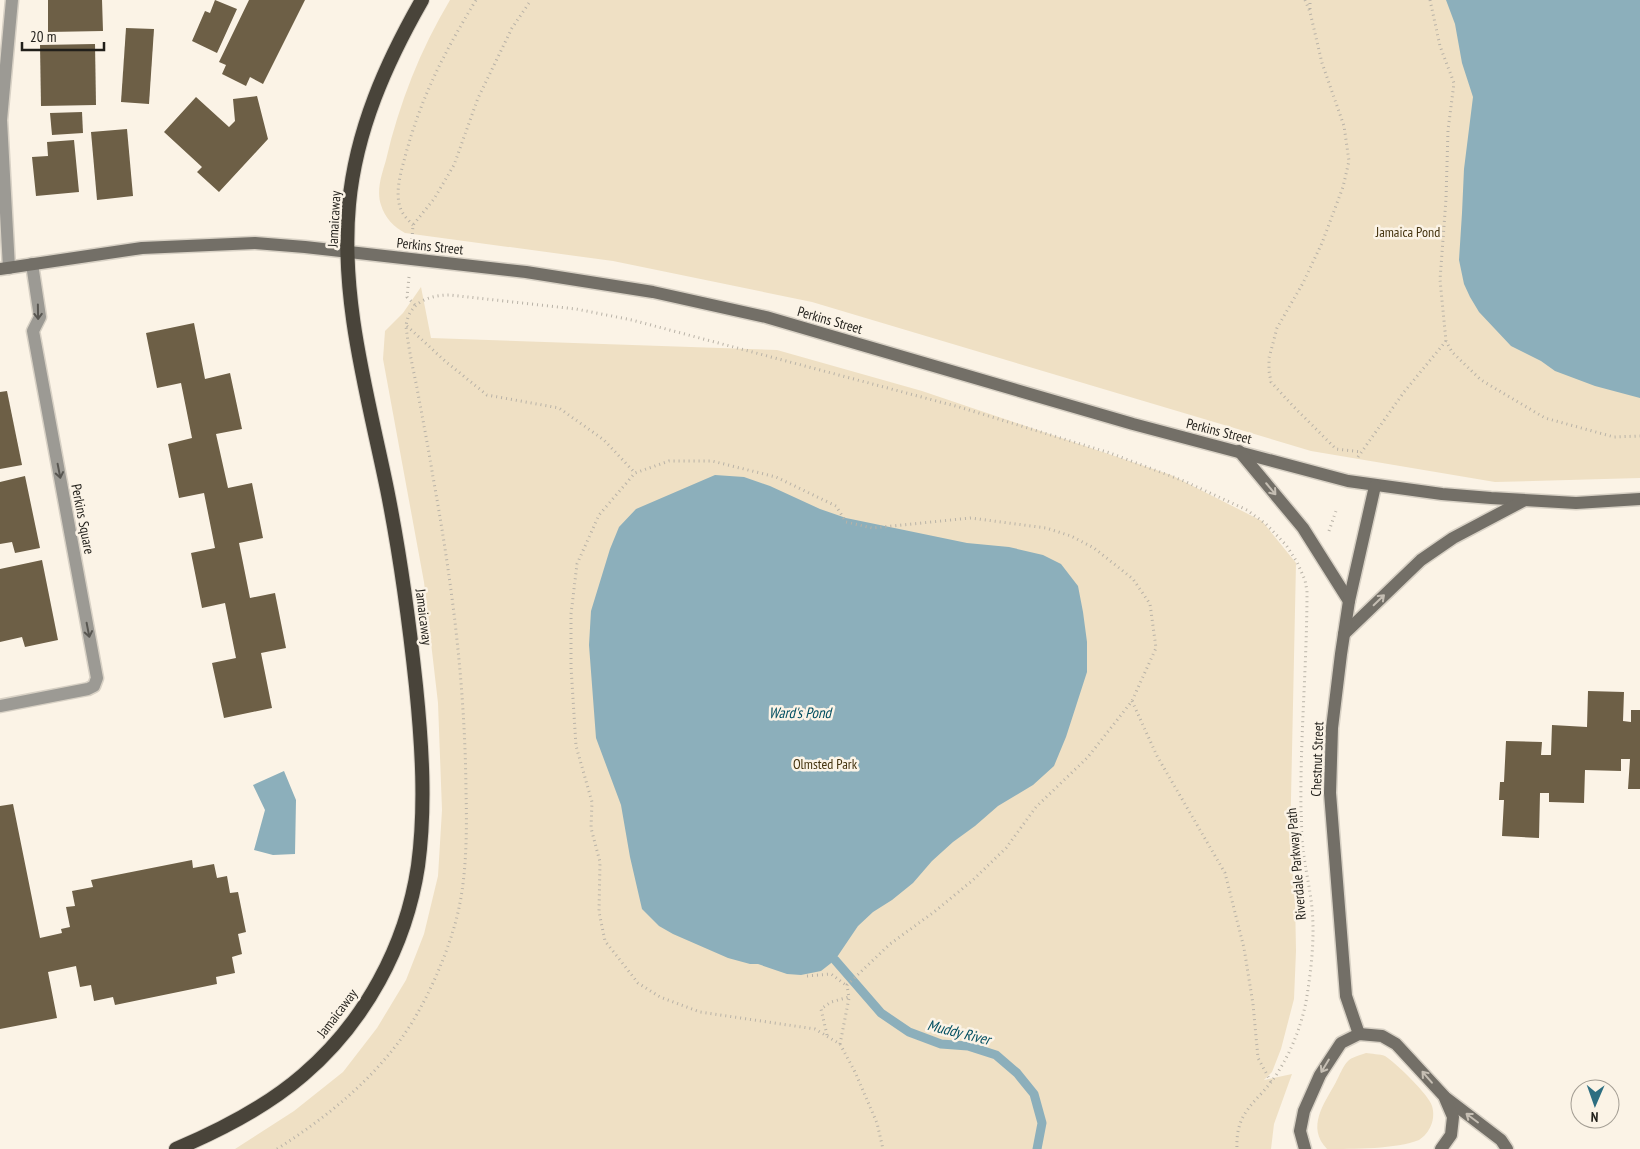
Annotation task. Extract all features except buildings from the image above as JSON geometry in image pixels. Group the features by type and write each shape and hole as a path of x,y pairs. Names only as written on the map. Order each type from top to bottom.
{"highway":[{"name":"Jamaicaway","path":"176,1149 234,1121 272,1099 301,1077 329,1050 366,1004 383,974 398,941 415,883 420,844 422,798 415,678 395,533 355,325 348,252 348,218 352,185 363,132 385,71 422,0"}],"main road":[{"name":"Perkins Street","path":"4,269 142,248 255,243 526,272 653,292 766,317 1133,424 1348,481 1442,494 1524,500 1576,503 1640,499"},
{"path":"1239,452 1298,522 1349,601"},
{"name":"Chestnut Street","path":"1360,1034 1346,996 1330,793 1332,728 1344,634 1349,601 1375,486"},
{"path":"1344,634 1421,560 1453,538 1524,500"},
{"path":"1305,1149 1300,1130 1304,1111 1320,1075 1341,1043 1360,1034 1382,1036 1396,1044 1444,1096 1501,1140 1507,1149"},
{"path":"1441,1149 1451,1135 1453,1117 1444,1096"}],"street":[{"path":"4,269 1,120 4,23 12,0"},
{"name":"Perkins Square","path":"0,706 88,689 94,686 97,678 33,331 40,318 32,264"}],"path":[{"path":"476,0 435,73 409,142 399,185 399,201 403,214 414,225 434,199 454,165 478,98 512,28 531,0"},
{"path":"1305,0 1310,12 1322,63 1344,126 1349,160 1343,187 1322,243 1303,283 1277,328 1269,358 1269,371 1271,382 1292,406 1336,449 1362,452"},
{"path":"1310,0 1310,12"},
{"path":"1430,0 1440,46 1454,83 1448,130 1446,199 1440,280 1446,341 1452,352 1481,380 1545,418 1614,437 1640,436"},
{"name":"Riverdale Parkway Path","path":"416,306 430,297 450,295 527,303 595,313 663,328 959,407 1110,453 1184,481 1247,510 1266,524 1286,545 1297,562 1305,580 1307,591 1301,747 1301,809 1302,846 1312,907 1313,938 1309,982 1301,1024 1278,1072 1244,1114 1238,1132 1237,1147"},
{"path":"406,326 487,395 559,408 604,440 636,473"},
{"path":"1358,457 1404,392 1446,341"},
{"path":"847,985 890,944 934,912 973,880 1006,848 1036,807 1088,756 1132,701 1156,648 1150,604 1133,580 1094,548 1071,536 1046,528 971,518 872,528 846,522 836,506 776,477 712,461 669,460 636,473 600,515 577,564 571,614 571,667 576,746 592,802 591,828 600,862 599,912 605,941 638,983 660,997 700,1012 815,1029 840,1044 856,1072 877,1123 883,1149"},
{"path":"1328,535 1337,508"},
{"path":"1132,701 1157,756 1225,873 1244,948 1253,1004 1258,1058 1271,1082"},
{"path":"807,976 831,974 847,985 849,998 840,1044"},
{"path":"827,1036 821,1009 831,1002 849,998"},
{"path":"1233,1149 1237,1147"}],"green space":[{"name":"Jamaica Pond","path":"450,0 1640,0 1640,478 1495,482 1311,451 812,302 613,261 405,233 390,222 383,210 379,194 380,182 404,98 429,38"},
{"name":"Olmsted Park","path":"421,287 431,338 777,350 922,391 1171,475 1262,521 1296,563 1290,846 1295,897 1296,951 1294,999 1281,1049 1272,1072 1264,1080 1292,1074 1274,1124 1271,1149 235,1149 294,1111 343,1072 377,1028 406,980 424,934 438,876 442,810 438,703 424,582 383,359 385,331 403,313"},
{"path":"1366,1053 1385,1056 1390,1059 1419,1087 1430,1101 1433,1121 1423,1137 1410,1143 1375,1148 1327,1149 1321,1141 1317,1124 1322,1107 1346,1063 1352,1058"}],"water":[{"name":"Jamaica Pond","path":"1446,0 1640,0 1640,398 1595,386 1555,371 1541,361 1511,346 1479,312 1470,297 1464,284 1459,260 1464,169 1473,97 1462,63 1455,24"},
{"name":"Ward's Pond","path":"715,475 744,477 846,518 967,543 1009,547 1043,555 1061,564 1078,586 1083,612 1087,642 1087,672 1066,737 1054,766 1033,785 998,806 953,842 932,861 913,883 873,912 858,926 835,960 821,971 801,975 787,974 758,964 750,964 728,958 673,934 659,926 642,909 621,805 596,738 589,645 591,611 610,549 619,527 636,509"},
{"path":"284,771 296,800 295,854 273,855 254,850 265,810 253,785"}],"waterway":[{"name":"Muddy River","path":"835,960 881,1013 909,1032 941,1044 968,1046 996,1055 1017,1073 1034,1094 1042,1123 1037,1149"}]}
